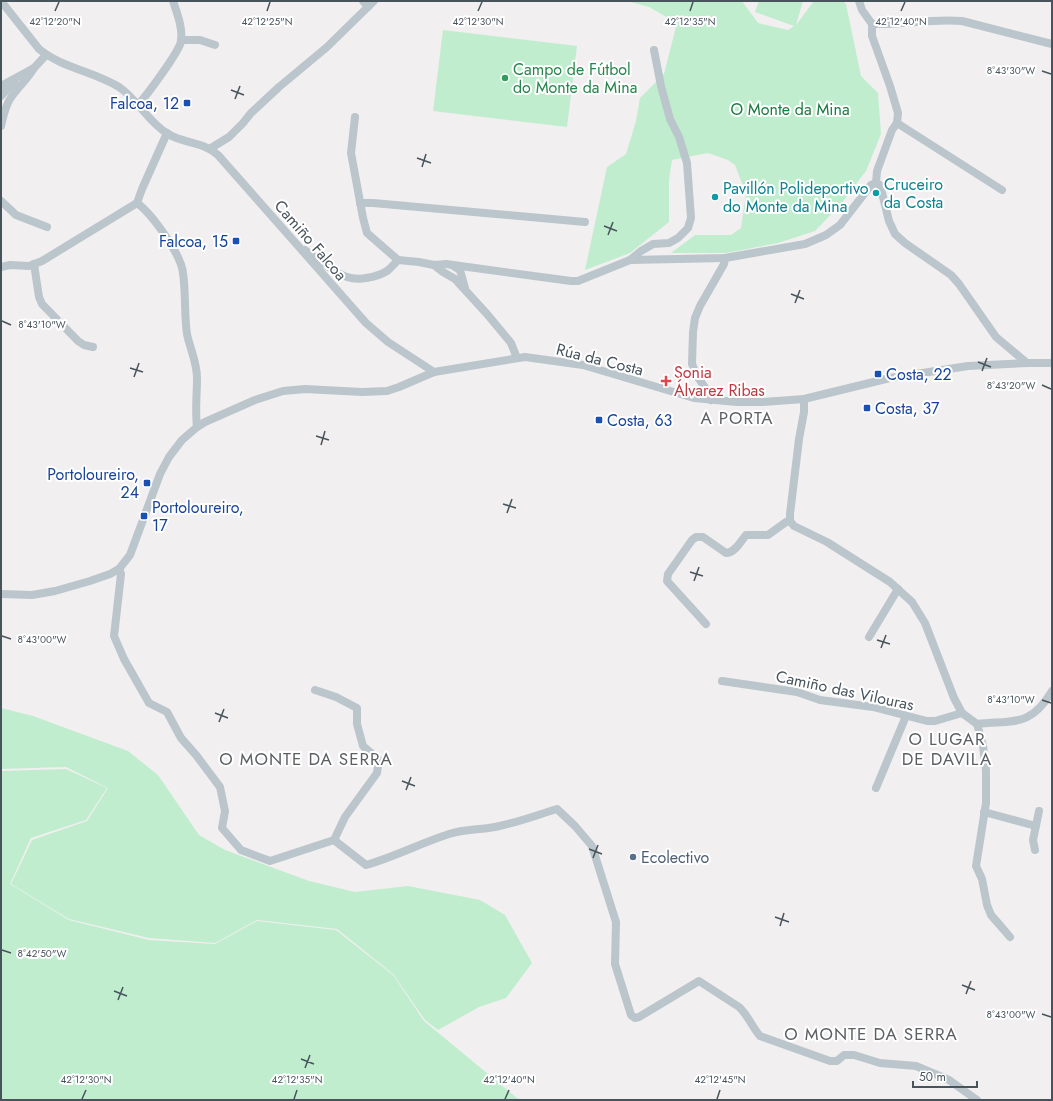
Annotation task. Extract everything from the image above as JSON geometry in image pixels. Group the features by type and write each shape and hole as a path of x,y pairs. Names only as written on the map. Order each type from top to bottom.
{"street":[{"path":"138,105 171,60 182,40 173,1"},
{"path":"210,148 229,138 251,112 327,47 365,4 374,1"},
{"path":"860,1 862,10 872,24 872,36 896,102 898,112 897,122 892,130 877,171 876,183"},
{"path":"1,126 4,110 10,98 46,55 39,49 2,5"},
{"path":"872,24 906,24 948,20 962,21 1052,44"},
{"path":"182,40 200,40 215,45"},
{"path":"355,117 351,152 364,226 367,233 398,260 434,265 452,264 571,282 578,281 630,260 641,250 653,244 669,243 678,238 688,228 690,218 687,162 679,137 670,119 661,86 654,50"},
{"name":"Camiño Falcoa","path":"46,55 112,84 127,94 150,119 167,133 210,148 218,155 293,242 366,323 388,342 434,372"},
{"path":"1,86 34,68"},
{"path":"1,96 19,76"},
{"path":"897,122 1002,190"},
{"path":"1,267 10,265 29,266 42,261 137,203 142,188 167,133"},
{"path":"630,260 725,258 805,244 826,235 840,225 871,185 876,183"},
{"path":"876,183 880,185 889,221 895,234 905,243 951,275 996,337 1027,363"},
{"path":"1,201 16,215 47,227"},
{"path":"360,203 373,202 585,222"},
{"path":"137,203 146,209 158,225 180,261 183,272 187,333 196,364 197,378 195,410 197,427"},
{"path":"293,242 348,278 359,279 382,274 398,260"},
{"path":"711,400 692,364 693,332 695,318 700,306 724,264 725,258"},
{"path":"34,264 39,297 42,304 78,341 84,345 94,347"},
{"path":"452,264 460,270 458,277"},
{"path":"434,265 443,272 458,277 462,280 465,289 511,343 517,358"},
{"path":"458,277 466,271 476,268"},
{"name":"Rúa da Costa","path":"119,569 130,555 164,465 182,440 205,422 255,400 283,391 305,389 362,392 387,391 434,372 525,357 583,365 666,391 694,398 751,402 804,399 890,378 968,366 1052,363"},
{"path":"804,399 804,412 799,439 790,521 794,526 827,542 875,572 898,589 912,602 926,623 954,698 962,713 977,724 983,746 986,770 986,803 976,866 982,880 987,905 991,915 1010,938"},
{"path":"706,624 667,581 668,574 692,540 696,537 703,537 726,553 729,553 733,551 746,535 768,535 786,522 790,521"},
{"path":"1,594 32,595 54,591 90,582 119,569 121,574 114,636 124,659 149,703 167,712 181,738 220,787 225,811 222,828 241,850 270,861 334,840 346,817 377,773 379,760 363,746 357,724 357,708 336,697 315,690"},
{"path":"869,638 898,589"},
{"name":"Camiño das Vilouras","path":"722,681 798,692 820,700 873,707 920,720 935,721 962,713"},
{"path":"977,724 1013,722 1025,719 1038,710 1052,692"},
{"path":"876,788 906,716"},
{"path":"334,840 366,865 386,859 450,834 471,829 495,827 557,809 576,826 592,846 616,922 615,964 631,1015 635,1018 699,981 740,1007 745,1012 756,1032 760,1036 830,1061 837,1061 844,1055 854,1055 880,1063 916,1066 949,1080 977,1100"},
{"path":"1035,850 1033,840 1039,811"},
{"path":"984,812 1036,826"}],"green space":[{"name":"O Monte da Mina","path":"627,1 742,1 758,23 788,30 794,26 755,12 759,1 803,1 796,25 814,1 843,1 846,4 861,76 878,93 881,134 866,171 840,205 815,231 778,243 726,253 671,253 695,235 731,235 741,228 746,194 735,165 728,160 708,153 672,160 669,180 669,222 630,253 585,270 607,167 626,154 636,121 640,98 664,74 677,23 649,7"},
{"name":"Campo de Fútbol do Monte da Mina","path":"443,30 577,46 567,127 433,111"},
{"path":"1,708 33,716 128,751 158,775 199,835 225,850 309,881 355,892 408,886 480,900 505,915 532,963 506,998 479,1007 438,1030 425,1020 393,974 337,929 257,920 215,943 149,938 69,919 11,884 32,840 87,821 108,788 66,767 1,769"},
{"path":"66,769 107,788 86,820 31,838 10,884 69,920 149,940 215,944 257,921 336,930 393,975 424,1021 517,1098 524,1100 1,1100 1,771"}],"place":[{"name":"Campo de Fútbol do Monte da Mina","path":"505,78"},
{"name":"Falcoa, 12","path":"187,103"},
{"name":"Cruceiro da Costa","path":"876,193"},
{"name":"Pavillón Polideportivo do Monte da Mina","path":"715,197"},
{"name":"Falcoa, 15","path":"236,241"},
{"name":"Costa, 22","path":"878,374"},
{"name":"Sonia Álvarez Ribas","path":"666,381"},
{"name":"Costa, 37","path":"867,408"},
{"name":"Costa, 63","path":"599,420"},
{"name":"Portoloureiro, 24","path":"147,483"},
{"name":"Portoloureiro, 17","path":"144,516"},
{"name":"Ecolectivo","path":"633,857"}],"district":[{"name":"A PORTA","path":"737,418"},
{"name":"O LUGAR DE DAVILA","path":"947,749"},
{"name":"O MONTE DA SERRA","path":"306,759"},
{"name":"O MONTE DA SERRA","path":"871,1034"}]}
